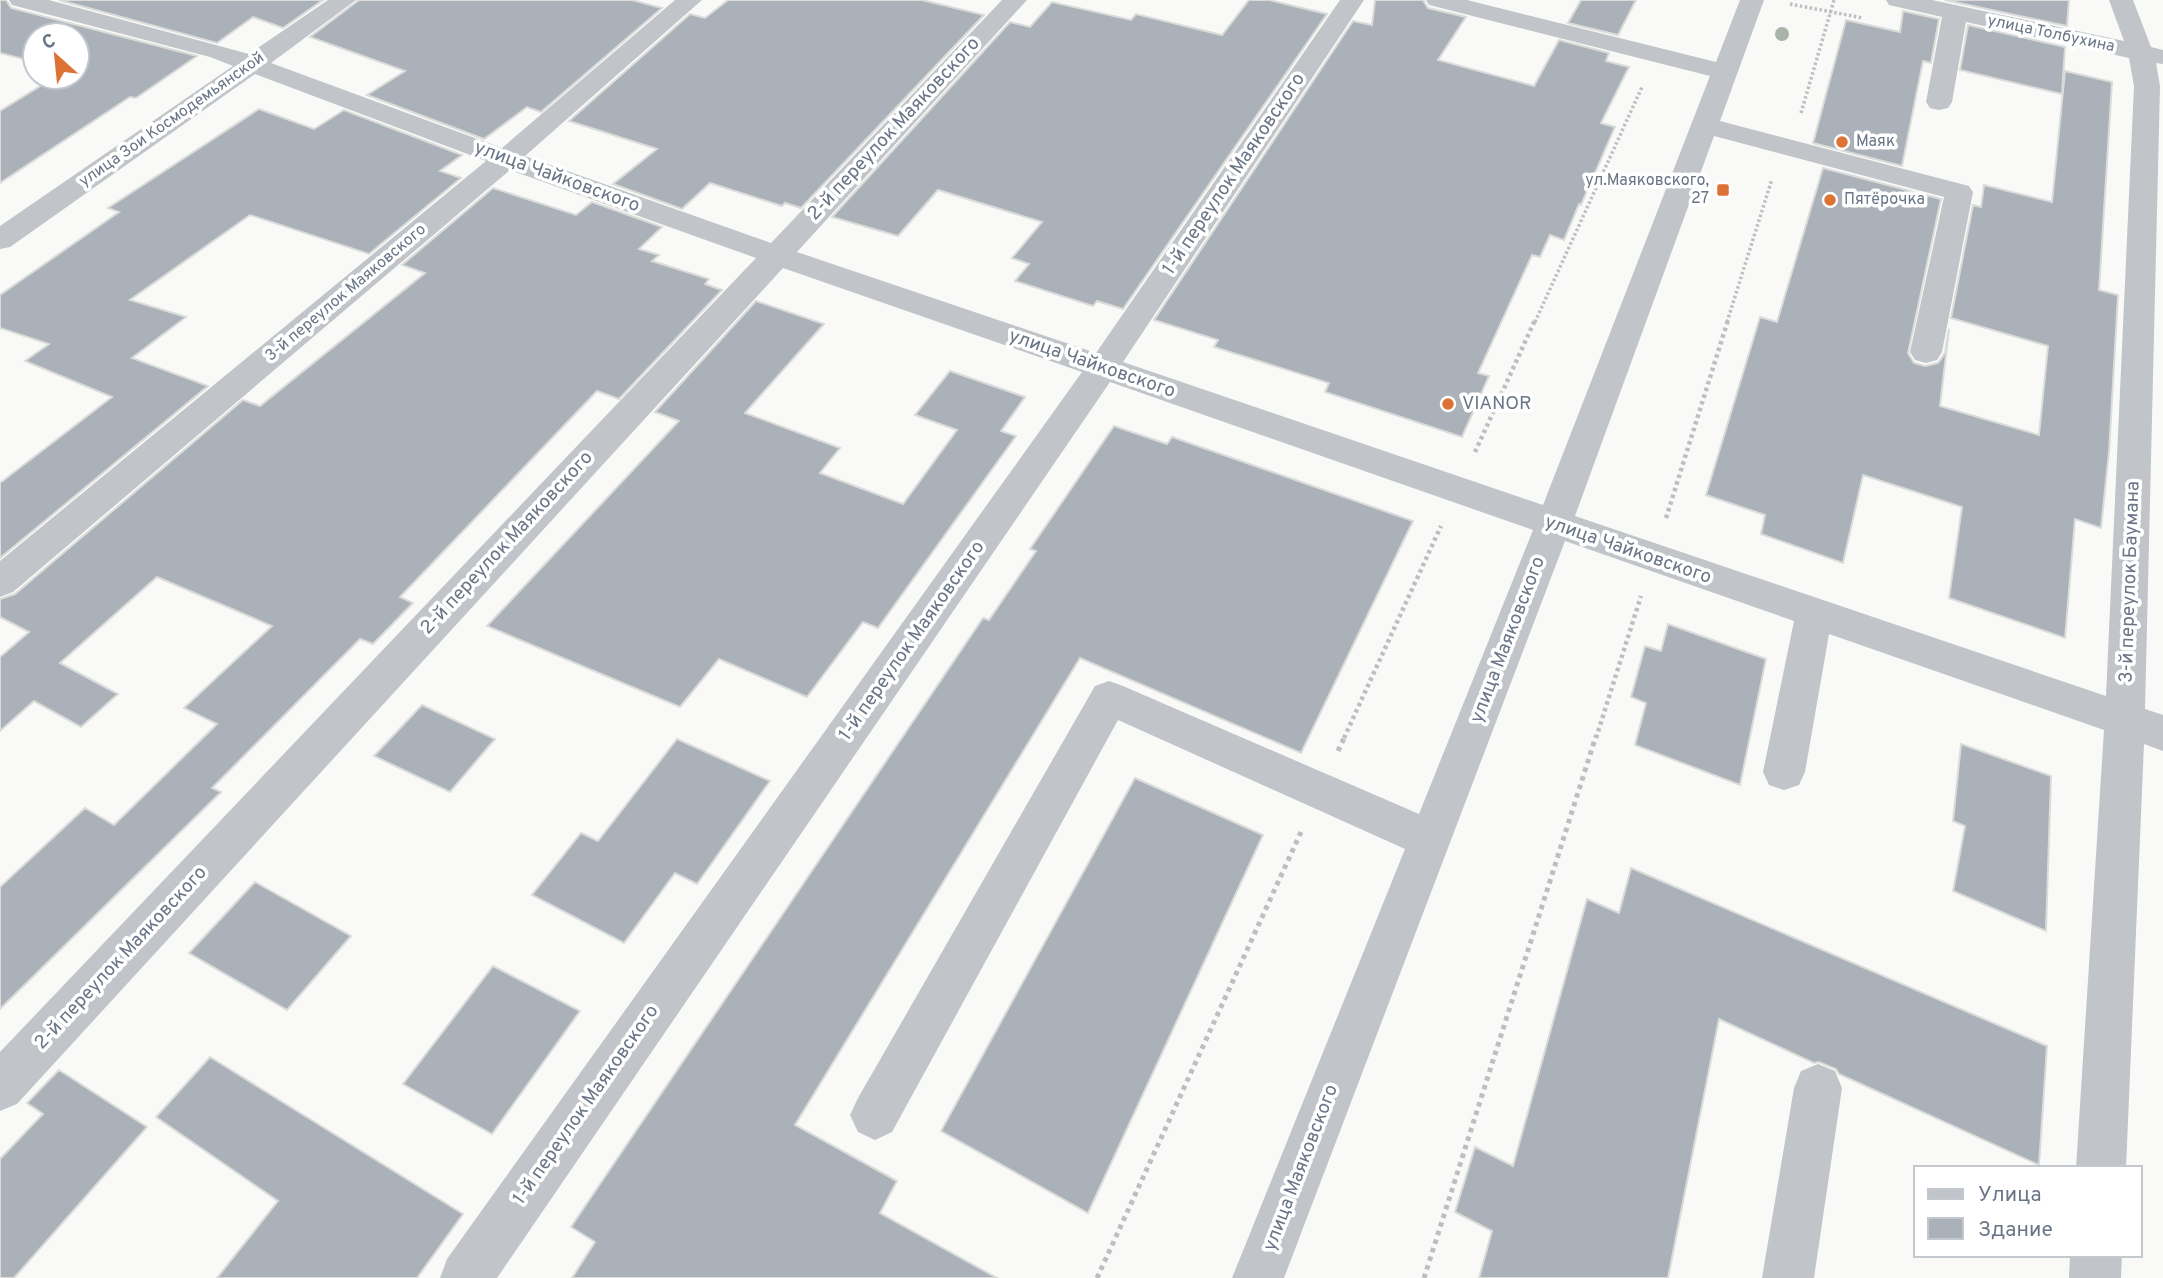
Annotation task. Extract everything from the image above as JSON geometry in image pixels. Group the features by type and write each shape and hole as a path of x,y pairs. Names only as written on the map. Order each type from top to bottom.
{"street":[{"name":"улица Чайковского","path":"21,0 219,52 506,159 776,255 2163,733"},
{"name":"улица Зои Космодемьянской","path":"0,240 344,0"},
{"name":"3-й переулок Маяковского","path":"0,582 506,159 690,0"},
{"name":"2-й переулок Маяковского","path":"0,1087 1015,0"},
{"name":"1-й переулок Маяковского","path":"466,1278 1103,367 1352,0"},
{"path":"1438,0 1726,72"},
{"name":"улица Маяковского","path":"1258,1278 1554,524 1752,0"},
{"name":"улица Толбухина","path":"1898,0 2152,56"},
{"name":"3-й переулок Баумана","path":"2101,1166 2125,720 2147,86 2152,56 2121,0"},
{"path":"1939,102 1955,12"},
{"path":"1705,125 1959,192 1926,352"},
{"path":"1784,772 1814,614"},
{"path":"874,1115 1109,698 1430,839"},
{"path":"1788,1278 1818,1088"},
{"path":"2095,1278 2096,1257"}],"path":[{"path":"1424,1278 1783,146 1793,141 1835,0"},
{"path":"1097,1278 1657,55"}],"building":[{"path":"0,0 6,0 11,8 61,21 21,21 21,58 0,53"},
{"path":"59,0 323,0 283,28 253,17 217,43"},
{"path":"359,0 632,0 662,8 541,112 527,107 484,139 367,95 405,71 310,37"},
{"path":"728,0 922,0 984,15 801,208 785,203 782,206 710,183 682,209 613,184 657,149 569,121 690,14 705,18"},
{"path":"1249,0 1269,0 1327,14 1123,309 1097,301 1093,306 1015,281 1029,264 1012,258 1042,222 938,190 898,236 832,217 1010,22 1030,27 1052,2 1131,20 1136,14 1222,35"},
{"path":"1375,0 1423,0 1428,8 1466,17 1438,60 1534,86 1559,40 1609,53 1606,61 1629,67 1601,123 1615,127 1581,205 1579,204 1564,240 1550,235 1540,257 1532,255 1478,373 1489,376 1462,437 1325,392 1329,383 1214,347 1218,340 1154,320 1353,21 1372,25"},
{"path":"1581,0 1636,0 1618,35 1568,23"},
{"path":"1945,0 2069,0 2067,26"},
{"path":"1903,11 1939,19 1931,63 1923,61 1902,166 1813,143 1846,20 1900,32"},
{"path":"1968,25 2065,47 2062,94 1960,70"},
{"path":"91,29 197,56 136,98 130,97 0,183 0,111 32,91 91,91"},
{"path":"2065,71 2112,82 2099,290 2118,295 2109,452 2101,528 2075,519 2065,638 1949,598 1962,507 1863,475 1843,563 1761,534 1765,515 1706,495 1760,317 1777,322 1823,168 1941,199 1908,353 1914,363 1925,366 1938,363 1945,353 1949,329 1940,406 2039,435 2048,346 1951,318 1973,205 1981,207 1984,185 2052,202"},
{"path":"259,109 314,129 344,110 462,155 440,171 461,178 369,254 250,215 130,300 186,317 132,358 208,386 0,558 0,483 112,397 25,361 49,344 0,328 0,295 119,212 108,208"},
{"path":"493,188 576,215 592,202 662,227 639,249 659,255 652,261 709,279 705,284 722,290 619,399 597,391 400,597 413,603 373,644 360,639 212,788 221,792 0,1009 0,887 85,808 114,825 217,724 184,708 272,626 157,577 60,663 118,694 81,727 34,701 0,731 0,657 29,632 0,617 0,599 15,594 243,400 260,406 425,273 402,265"},
{"path":"756,301 824,324 745,413 840,448 820,473 903,504 957,430 915,415 950,371 1025,397 1001,431 1016,436 878,628 863,622 807,697 719,659 680,707 487,626 679,421 655,412"},
{"path":"1114,426 1167,444 1172,437 1413,521 1301,753 1080,658 795,1125 897,1181 880,1213 997,1278 572,1278 595,1242 571,1227 983,618 989,620 1036,551 1030,549"},
{"path":"1668,624 1766,659 1740,785 1635,745 1646,703 1631,697 1645,646 1661,651"},
{"path":"422,705 495,739 450,792 374,756"},
{"path":"677,739 770,781 697,884 675,873 624,943 532,895 581,833 598,841"},
{"path":"1961,744 2051,776 2046,931 1953,891 1965,826 1953,821"},
{"path":"1135,778 1263,835 1088,1213 941,1131"},
{"path":"1631,868 2047,1046 2039,1165 1839,1074 1836,1069 1819,1062 1814,1063 1719,1019 1668,1278 1479,1278 1492,1231 1455,1212 1475,1147 1513,1166 1587,899 1619,913"},
{"path":"255,882 351,936 287,1010 189,953"},
{"path":"493,966 580,1011 492,1134 403,1084"},
{"path":"210,1057 463,1214 417,1278 217,1278 278,1201 156,1117"},
{"path":"59,1070 147,1127 14,1278 0,1278 0,1159 43,1114 27,1103"}],"place":[{"name":"Маяк","path":"1842,142"},
{"name":"ул.Маяковского, 27","path":"1723,190"},
{"name":"Пятёрочка","path":"1830,200"},
{"name":"VIANOR","path":"1448,404"}]}
